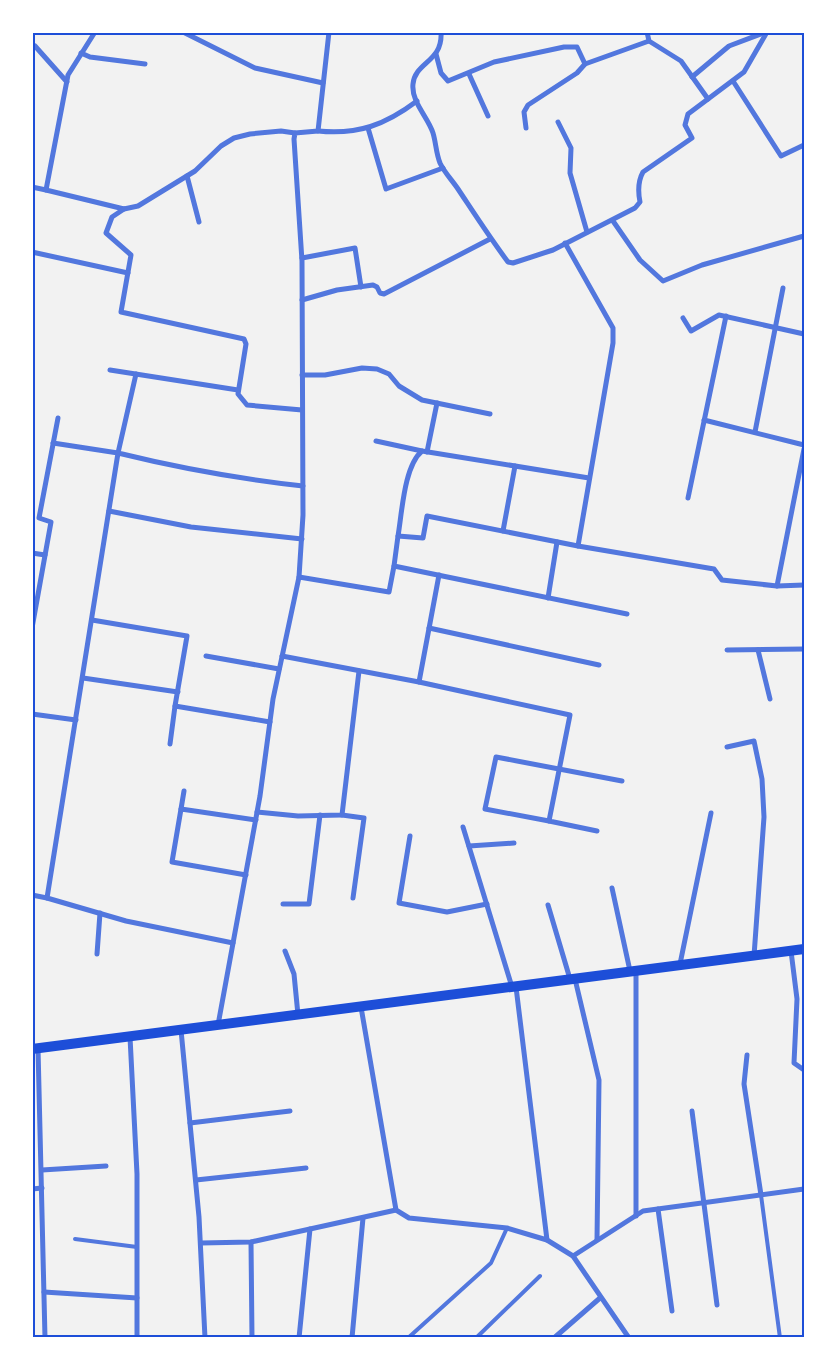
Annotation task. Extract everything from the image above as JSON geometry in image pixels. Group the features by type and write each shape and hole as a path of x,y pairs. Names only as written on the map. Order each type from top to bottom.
{"main road":[{"path":"35,1048 804,949"}],"street":[{"path":"46,190 68,74 94,32"},
{"path":"182,32 255,68 323,83"},
{"path":"318,131 329,32"},
{"path":"441,32 441,40 436,54 415,74 412,86 417,101 433,133 435,149 443,168 490,239 508,262 513,263 553,250 613,221 635,208 640,202 639,185 643,172 692,138 685,125 685,118 692,110 744,72 754,58 766,32"},
{"path":"647,32 649,41 674,56 708,99"},
{"path":"692,77 729,46 766,32"},
{"path":"526,128 524,112 528,104 577,74 585,64 649,41"},
{"path":"35,46 67,82"},
{"path":"436,54 441,73 448,81 469,74 494,62 572,46 577,47 585,64"},
{"path":"81,53 90,57 145,64"},
{"path":"469,74 488,116"},
{"path":"733,81 781,156 804,145"},
{"path":"302,410 247,405 241,400 238,390 246,344 244,339 121,312 131,255 106,233 112,217 124,209 144,203 187,176 221,146 234,138 281,131 340,133 368,128 402,113 417,101"},
{"path":"558,122 570,148 570,173 587,232"},
{"path":"368,128 386,189 443,168"},
{"path":"218,1025 256,820 279,669 299,577 303,486 302,258 295,132"},
{"path":"187,176 199,222"},
{"path":"32,187 124,209"},
{"path":"613,221 640,260 663,281 702,265 804,236"},
{"path":"302,300 337,290 373,285 377,287 380,293 384,294 490,239"},
{"path":"565,243 613,328 613,344 578,546"},
{"path":"302,258 355,248 361,287"},
{"path":"32,252 128,274"},
{"path":"755,432 784,288"},
{"path":"683,318 692,331 719,315 804,334"},
{"path":"688,498 726,316"},
{"path":"302,375 325,375 362,368 377,369 389,374 399,386 413,395 436,403 490,414"},
{"path":"110,370 238,390"},
{"path":"47,898 118,453 136,374"},
{"path":"299,577 389,592 409,475 415,457 424,451 436,403"},
{"path":"32,628 51,522 39,518 58,418"},
{"path":"704,420 804,445"},
{"path":"376,441 424,451 589,478"},
{"path":"53,443 118,453 227,477 303,486"},
{"path":"777,586 804,449"},
{"path":"503,531 515,466"},
{"path":"109,511 192,527 302,539"},
{"path":"398,536 423,538 427,516 578,546 714,570 722,580 777,586 804,585"},
{"path":"548,598 557,542"},
{"path":"32,554 45,555"},
{"path":"394,566 627,614"},
{"path":"419,682 439,575"},
{"path":"92,620 187,636 170,744"},
{"path":"429,628 599,665"},
{"path":"727,650 804,649"},
{"path":"758,650 770,699"},
{"path":"206,656 279,669"},
{"path":"282,656 419,682 570,715 549,821"},
{"path":"342,815 359,671"},
{"path":"83,678 178,692"},
{"path":"175,706 270,722"},
{"path":"32,714 76,720"},
{"path":"727,747 754,741 762,779 764,817 754,956"},
{"path":"597,831 485,810 496,756 622,781"},
{"path":"184,791 172,862 246,875"},
{"path":"181,809 256,820"},
{"path":"257,812 298,816 342,815 364,818 353,898"},
{"path":"680,964 711,813"},
{"path":"282,904 310,904 320,815"},
{"path":"463,827 514,987 547,1240"},
{"path":"410,836 398,902 447,912 487,904"},
{"path":"469,846 514,843"},
{"path":"612,888 633,970 636,1216"},
{"path":"32,895 183,934 233,943"},
{"path":"548,905 572,979 599,1080 597,1240"},
{"path":"97,954 100,913"},
{"path":"285,951 294,974 298,1015"},
{"path":"791,951 797,999 794,1063 804,1070"},
{"path":"361,1007 396,1210 403,1216 416,1219 507,1228 547,1240 572,1256 629,1338"},
{"path":"181,1030 201,1243 205,1338"},
{"path":"130,1036 137,1174 137,1338"},
{"path":"35,1048 42,1170 45,1338"},
{"path":"747,1055 744,1084 761,1195"},
{"path":"190,1123 290,1111"},
{"path":"692,1111 717,1305"},
{"path":"42,1170 106,1166"},
{"path":"196,1180 306,1168"},
{"path":"32,1189 42,1188"},
{"path":"572,1256 643,1211 804,1189"},
{"path":"658,1209 672,1311"},
{"path":"201,1243 251,1242 396,1210"},
{"path":"352,1338 363,1218"},
{"path":"299,1338 310,1230"},
{"path":"251,1242 252,1338"},
{"path":"44,1292 137,1298"},
{"path":"554,1338 600,1298"}],"lane":[{"path":"761,1195 780,1338"},
{"path":"408,1338 491,1262 507,1228"},
{"path":"76,1239 137,1247"},
{"path":"476,1338 540,1276"},
{"path":"738,1338 746,1337"}]}
